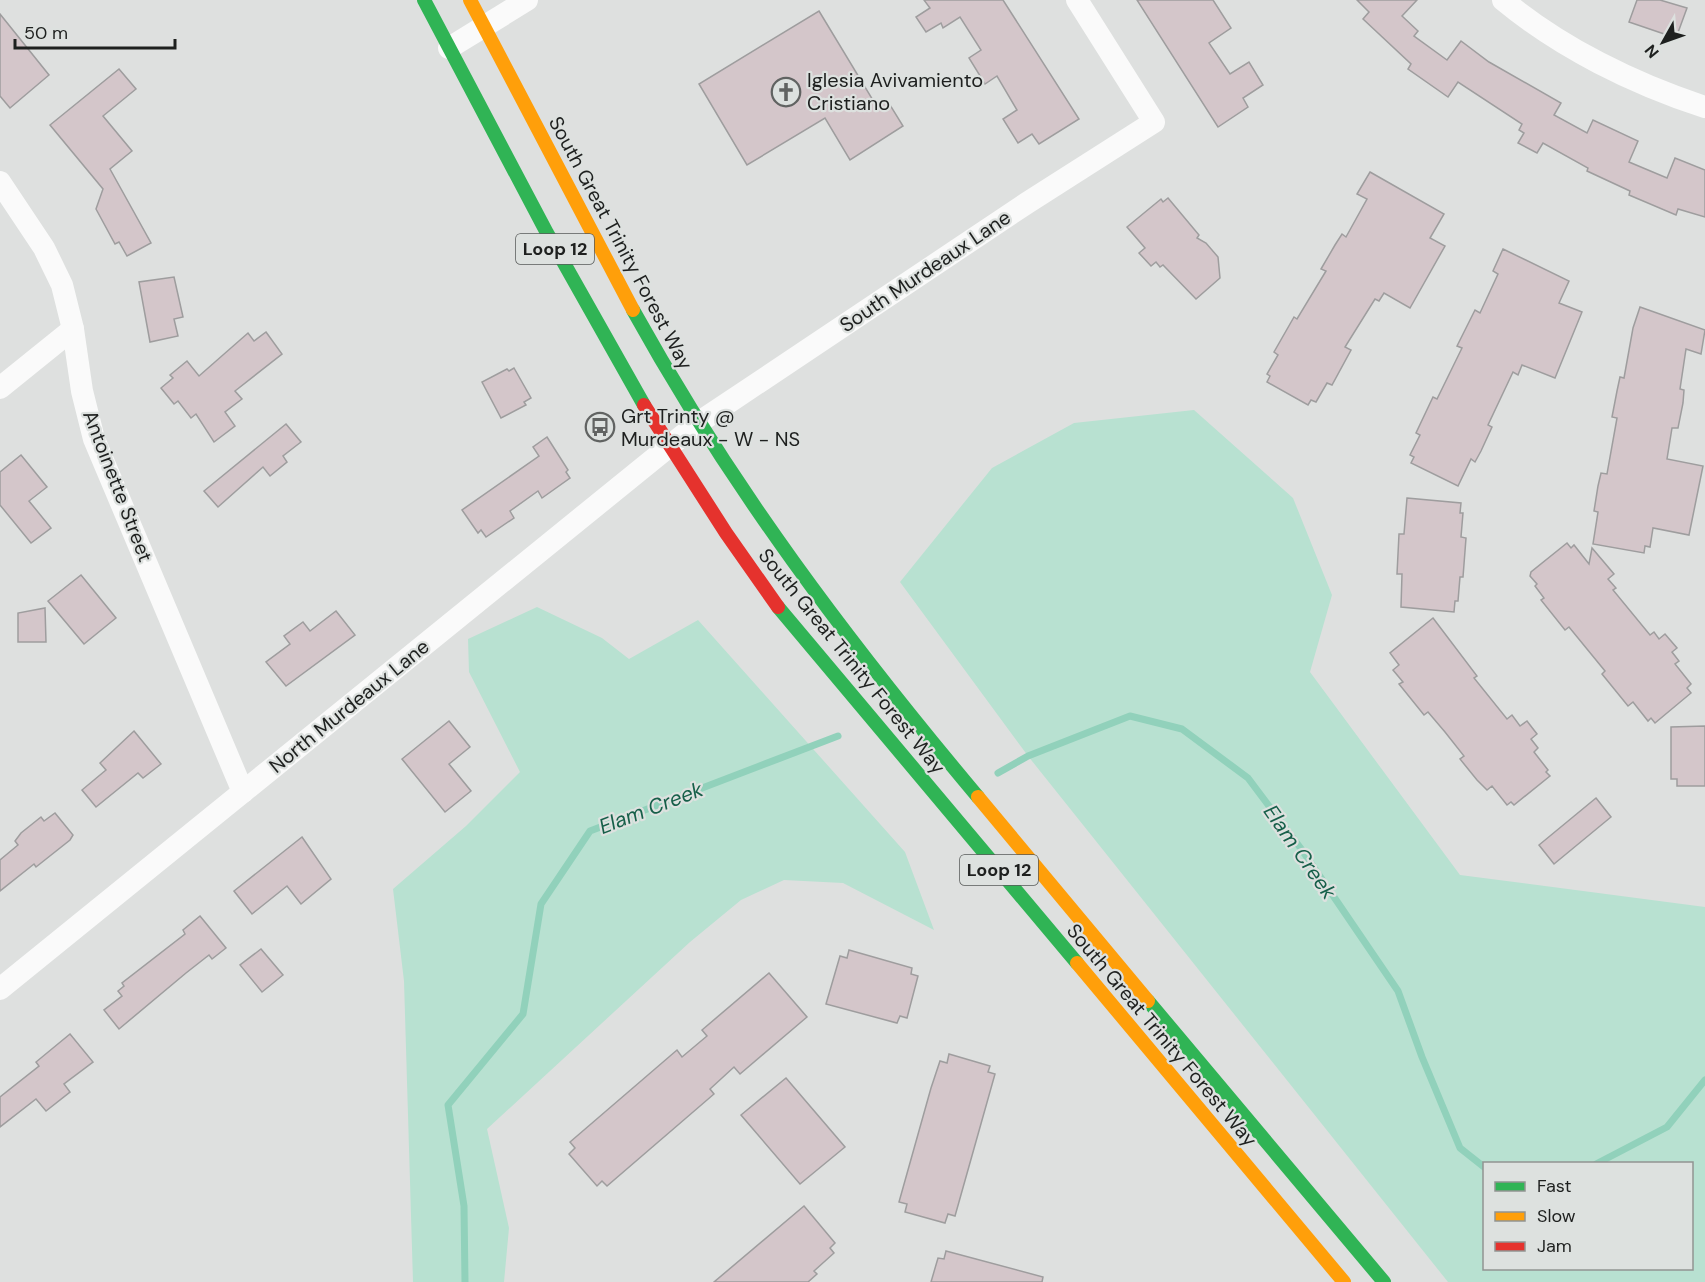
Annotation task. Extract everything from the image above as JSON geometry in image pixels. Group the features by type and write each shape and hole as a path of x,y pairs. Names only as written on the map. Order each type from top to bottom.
{"main road":[{"name":"South Great Trinity Forest Way","path":"424,0 581,298 668,447 777,606 1344,1282"},
{"name":"South Great Trinity Forest Way","path":"470,0 568,190 698,423 770,532 839,626 910,716 1384,1282"}],"street":[{"path":"449,48 527,0"},
{"name":"South Murdeaux Lane","path":"698,423 1027,203 1154,122 1077,0"},
{"path":"1503,0 1580,51 1661,92 1705,107"},
{"name":"Antoinette Street","path":"0,182 44,248 62,285 73,329 82,391 94,439 243,792"},
{"path":"0,388 73,329"},
{"name":"North Murdeaux Lane","path":"0,988 698,423"}],"green space":[{"path":"1194,410 1293,498 1332,595 1310,672 1460,875 1705,907 1705,1282 1448,1282 1028,756 900,582 992,468 1074,423"},
{"path":"537,607 602,638 629,659 698,620 905,852 934,930 843,883 784,880 741,900 690,942 487,1129 509,1228 504,1282 413,1282 404,981 393,889 466,826 520,772 469,672 468,639"}],"building":[{"path":"924,0 1003,0 1079,119 1039,144 1032,134 1018,143 1003,119 1017,110 997,76 985,84 969,58 981,50 960,17 943,28 941,23 926,32 916,17 930,8"},
{"path":"1137,0 1213,0 1231,28 1209,43 1230,74 1249,62 1263,85 1243,98 1248,107 1218,127"},
{"path":"1357,0 1417,0 1402,16 1418,31 1414,36 1447,60 1461,41 1489,62 1561,103 1554,115 1587,133 1593,120 1638,141 1629,162 1667,178 1675,158 1705,170 1705,217 1678,209 1676,215 1629,195 1630,191 1587,171 1588,168 1543,143 1537,153 1518,143 1524,133 1519,130 1522,124 1458,82 1448,97 1408,69 1411,64 1363,19 1369,12"},
{"path":"1637,0 1660,0 1687,8 1676,38 1629,22"},
{"name":"Iglesia Avivamiento Cristiano","path":"819,11 877,107 887,100 903,126 850,160 825,118 747,165 699,84"},
{"path":"0,14 49,75 10,108 0,96"},
{"path":"119,69 136,89 103,116 132,151 110,169 151,243 127,256 119,242 115,244 96,209 103,189 50,125"},
{"path":"1370,172 1444,214 1430,238 1445,246 1410,308 1384,293 1379,301 1375,299 1345,347 1351,350 1332,385 1327,383 1316,402 1311,400 1308,405 1267,382 1270,376 1267,374 1278,355 1274,352 1294,317 1297,319 1326,271 1321,269 1342,234 1346,237 1367,199 1357,194"},
{"path":"1168,198 1199,235 1197,238 1206,243 1218,257 1220,278 1196,299 1163,265 1160,267 1156,262 1151,266 1139,253 1145,248 1127,227 1161,199 1163,202"},
{"path":"1503,249 1569,281 1559,303 1582,312 1555,378 1522,365 1518,375 1513,372 1488,425 1492,427 1481,451 1475,462 1471,459 1458,486 1411,463 1414,457 1410,455 1420,435 1416,433 1433,397 1437,399 1462,348 1457,346 1475,310 1480,313 1498,274 1493,271"},
{"path":"174,277 183,317 174,319 178,336 150,342 139,282"},
{"path":"1640,307 1705,330 1701,354 1686,349 1680,389 1684,390 1683,403 1678,428 1672,428 1667,459 1703,466 1689,535 1653,528 1650,547 1645,546 1644,553 1593,544 1598,512 1594,511 1598,486 1601,473 1607,474 1617,418 1612,417 1617,391 1620,377 1624,378 1633,328"},
{"path":"266,332 282,354 235,391 242,399 225,412 235,426 214,442 196,414 191,418 178,401 174,404 161,388 173,378 170,375 187,361 199,376 248,333 254,341"},
{"path":"514,368 531,398 524,402 526,405 501,418 482,382 507,369 509,371"},
{"path":"286,424 301,442 283,456 287,462 270,476 263,467 218,507 204,491"},
{"path":"547,437 568,470 566,472 570,478 542,498 538,491 510,511 514,518 486,537 481,530 478,533 462,510 539,456 533,447"},
{"path":"21,455 47,487 29,501 51,528 31,543 0,505 0,472"},
{"path":"1407,498 1461,503 1460,513 1463,513 1461,537 1466,538 1463,577 1460,577 1458,601 1455,601 1454,612 1401,607 1402,574 1397,574 1399,534 1404,534"},
{"path":"1567,543 1571,548 1574,545 1589,564 1592,548 1614,574 1608,579 1616,588 1613,590 1650,635 1654,632 1659,639 1665,634 1677,648 1672,652 1679,661 1675,664 1691,684 1687,688 1691,693 1655,723 1651,718 1648,721 1633,702 1628,706 1602,674 1605,671 1569,627 1565,630 1541,600 1544,598 1530,576 1531,572"},
{"path":"81,575 116,618 84,644 48,601"},
{"path":"45,608 46,642 18,642 18,613"},
{"path":"336,611 355,635 286,686 266,662 290,644 284,636 303,622 310,631"},
{"path":"1433,618 1477,676 1474,678 1507,719 1512,715 1520,726 1527,721 1537,734 1531,739 1538,748 1534,752 1550,776 1514,805 1511,802 1507,805 1492,786 1487,790 1477,780 1460,759 1464,756 1445,732 1428,712 1424,715 1399,684 1403,682 1393,670 1399,665 1390,653"},
{"path":"449,721 470,747 449,764 471,791 445,812 402,759"},
{"path":"1705,726 1705,786 1677,786 1677,779 1671,779 1671,727"},
{"path":"134,731 161,764 143,778 138,773 96,807 82,790 106,770 100,763"},
{"path":"1596,798 1611,817 1554,864 1539,845"},
{"path":"55,813 73,835 70,840 36,867 34,864 0,891 0,860 18,845 15,841 21,833 41,817 44,821"},
{"path":"302,837 331,879 301,904 287,886 252,914 234,891"},
{"path":"200,916 226,948 212,959 209,955 119,1029 104,1010 122,996 118,991 124,986 122,983 185,934 183,930"},
{"path":"261,949 283,975 262,992 240,965"},
{"path":"849,950 912,968 911,974 918,976 907,1018 900,1016 897,1023 826,1004 840,956 847,958"},
{"path":"769,973 807,1017 740,1074 734,1067 710,1089 714,1094 607,1186 602,1181 597,1186 569,1154 575,1148 570,1142 677,1050 682,1057 707,1036 702,1030"},
{"path":"70,1034 93,1062 64,1084 70,1092 46,1111 36,1099 0,1127 0,1097 39,1066 36,1062"},
{"path":"949,1054 990,1066 988,1072 995,1074 955,1216 948,1214 945,1223 905,1212 907,1204 899,1202 940,1061 947,1063"},
{"path":"786,1078 845,1147 800,1184 741,1115"},
{"path":"804,1206 835,1243 830,1248 834,1253 814,1271 817,1274 808,1282 714,1282"},
{"path":"946,1251 1043,1277 1042,1282 931,1282 938,1258 944,1259"}],"waterway":[{"name":"Elam Creek","path":"998,773 1028,756 1130,716 1182,729 1248,778 1302,850 1398,991 1422,1057 1460,1148 1483,1166"},
{"name":"Elam Creek","path":"465,1282 464,1206 448,1105 523,1014 541,904 590,831 838,736"},
{"name":"Elam Creek","path":"1600,1162 1667,1127 1705,1080"}],"traffic: fast":[{"path":"424,0 547,233 644,405"},
{"path":"633,310 710,439 794,562 883,680 978,797"},
{"path":"778,607 1077,963"},
{"path":"1148,1001 1384,1282"}],"traffic: slow":[{"path":"470,0 633,310"},
{"path":"978,797 1148,1001"},
{"path":"1077,963 1344,1282"}],"traffic: jam":[{"path":"644,405 726,533 778,607"}],"place":[{"name":"Iglesia Avivamiento Cristiano","path":"786,92"},
{"name":"Grt Trinty @ Murdeaux - W - NS","path":"600,427"}]}
